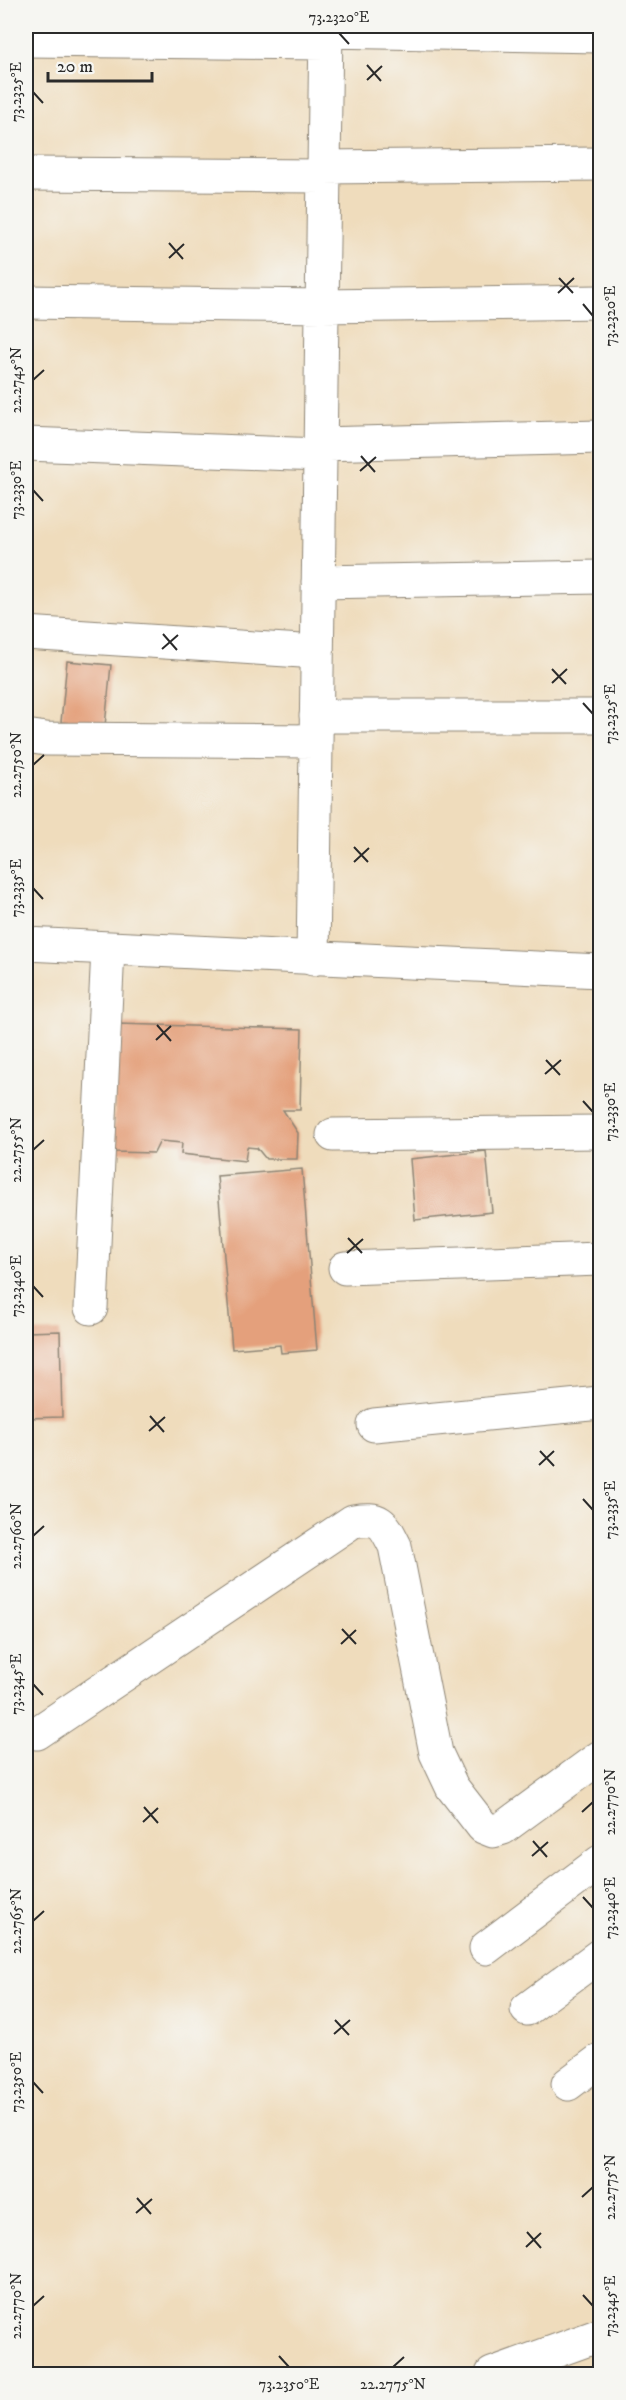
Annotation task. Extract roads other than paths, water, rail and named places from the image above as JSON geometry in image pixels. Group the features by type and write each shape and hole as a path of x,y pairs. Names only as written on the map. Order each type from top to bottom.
{"street":[{"path":"26,40 326,33 600,36"},
{"path":"313,959 326,33"},
{"path":"26,174 323,171 600,164"},
{"path":"26,302 322,306 600,302"},
{"path":"26,444 320,449 600,437"},
{"path":"318,582 600,577"},
{"path":"26,633 317,652"},
{"path":"26,736 45,739 600,716"},
{"path":"26,944 600,971"},
{"path":"91,1308 108,949"},
{"path":"333,1135 600,1132"},
{"path":"345,1268 600,1259"},
{"path":"374,1425 600,1403"},
{"path":"37,1733 353,1521 371,1519 384,1524 395,1545 436,1753 452,1787 483,1827 493,1831 503,1828 600,1757"},
{"path":"486,1948 600,1862"},
{"path":"527,2009 600,1955"},
{"path":"568,2084 600,2060"},
{"path":"492,2374 600,2335"}]}
